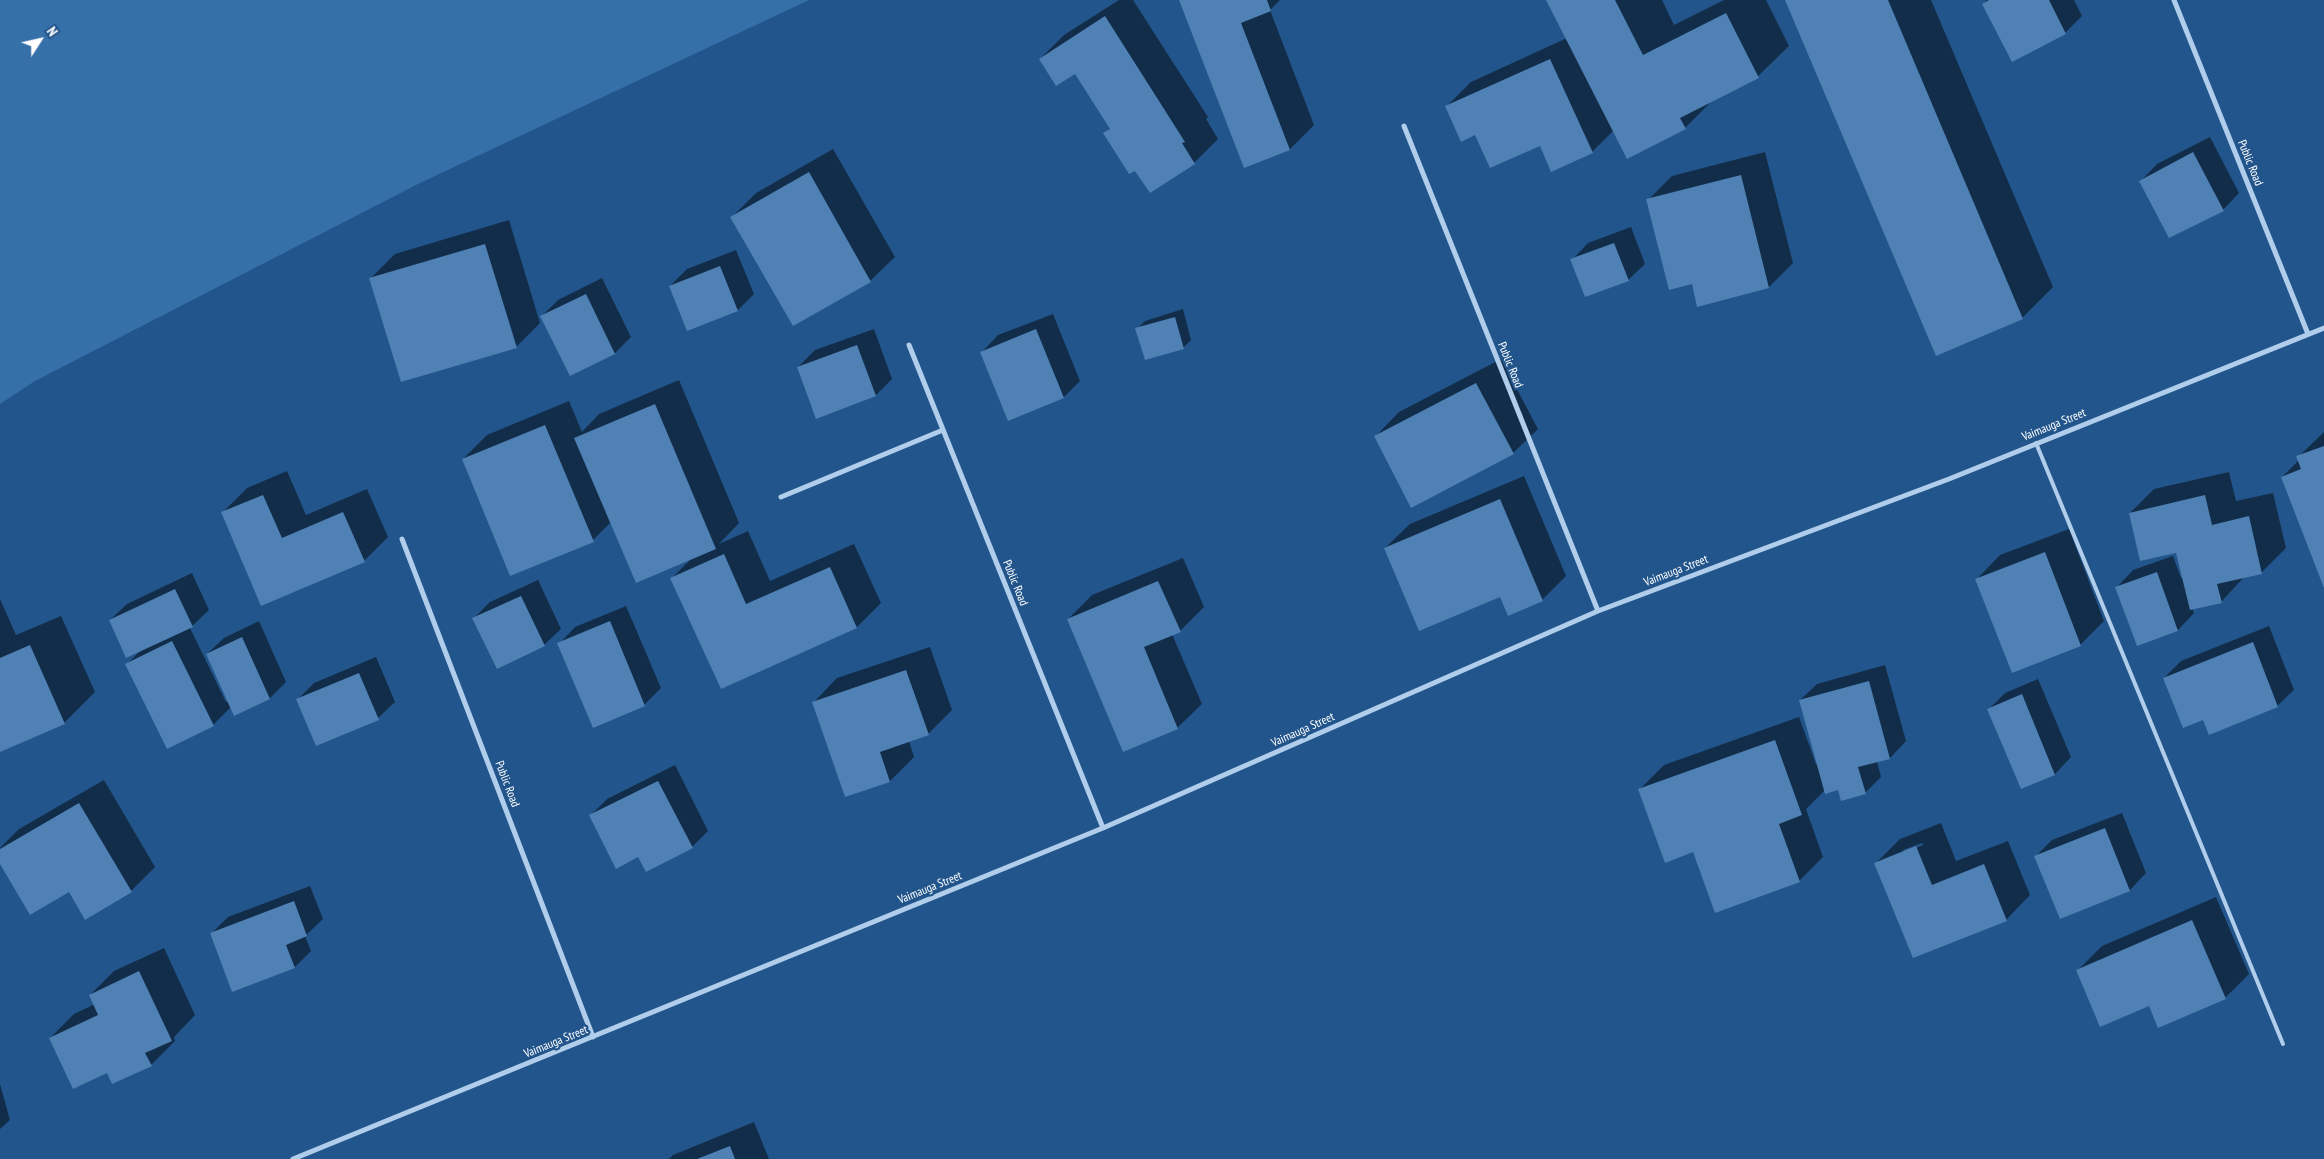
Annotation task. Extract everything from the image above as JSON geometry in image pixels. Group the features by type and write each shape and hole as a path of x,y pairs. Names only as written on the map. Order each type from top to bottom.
{"street":[{"name":"Public Road","path":"2174,0 2308,334"},
{"name":"Public Road","path":"1404,126 1598,611"},
{"name":"Vaimauga Street","path":"293,1159 1103,828 1598,611 1949,479 2324,328"},
{"name":"Public Road","path":"909,345 1103,828"},
{"path":"781,497 943,430"},
{"name":"Public Road","path":"402,539 593,1037"}],"lane":[{"path":"2036,443 2283,1044"}],"shaded area":[{"path":"0,0 809,0 418,184 35,381 0,404"}],"building":[{"path":"1179,0 1267,0 1271,11 1241,23 1290,150 1244,168"},
{"path":"1546,0 1615,0 1643,55 1726,13 1759,78 1680,118 1686,129 1627,159"},
{"path":"1785,0 1888,0 2023,319 1936,356"},
{"path":"1989,0 2049,0 2066,34 2012,62 1982,4"},
{"path":"1105,16 1185,142 1182,143 1195,164 1150,193 1135,171 1129,174 1103,133 1110,129 1075,74 1056,86 1039,59"},
{"path":"1550,59 1593,153 1551,172 1540,146 1490,168 1475,135 1461,142 1445,106"},
{"path":"2193,152 2224,211 2169,238 2139,181"},
{"path":"809,172 871,282 793,326 730,217"},
{"path":"1741,175 1769,288 1697,307 1692,284 1669,290 1646,199"},
{"path":"1614,243 1629,281 1585,297 1570,259"},
{"path":"485,244 517,348 401,382 369,278"},
{"path":"720,266 738,311 687,331 669,286"},
{"path":"586,294 615,354 570,376 540,316"},
{"path":"1175,317 1184,349 1145,360 1135,328"},
{"path":"1036,329 1064,398 1008,421 980,352"},
{"path":"857,345 876,396 816,419 797,367"},
{"path":"1476,383 1514,454 1411,508 1374,436"},
{"path":"655,404 716,549 636,583 574,438"},
{"path":"545,425 594,542 510,576 462,459"},
{"path":"2324,446 2324,588 2281,477 2301,469 2296,456"},
{"path":"263,495 282,538 343,512 365,562 261,606 221,512"},
{"path":"2205,495 2212,525 2249,516 2262,574 2217,584 2222,603 2190,610 2176,553 2140,561 2129,513"},
{"path":"1500,499 1543,601 1508,616 1500,597 1419,631 1384,548"},
{"path":"2045,552 2081,646 2012,673 1975,579"},
{"path":"724,554 746,604 830,567 857,628 721,689 670,578"},
{"path":"2157,572 2178,631 2137,646 2115,587"},
{"path":"1158,581 1181,632 1144,647 1178,729 1123,752 1067,619"},
{"path":"175,589 193,627 126,658 109,620"},
{"path":"521,596 545,646 497,669 472,618"},
{"path":"610,621 645,706 593,728 557,643"},
{"path":"242,637 270,699 234,716 206,654"},
{"path":"172,641 214,726 167,749 125,664"},
{"path":"2253,642 2278,707 2209,735 2203,720 2183,728 2163,678"},
{"path":"30,645 65,724 0,752 0,658"},
{"path":"906,670 929,735 880,752 890,782 845,797 812,702"},
{"path":"359,673 379,720 316,746 296,699"},
{"path":"1869,681 1890,759 1858,767 1866,794 1841,801 1838,790 1825,794 1799,700"},
{"path":"2022,694 2055,775 2021,789 1987,709"},
{"path":"1775,740 1802,815 1779,824 1800,882 1715,913 1693,852 1665,863 1638,789"},
{"path":"658,781 693,848 646,872 638,857 616,869 589,815"},
{"path":"79,803 132,892 85,920 69,892 30,915 0,864 0,849"},
{"path":"2105,828 2130,891 2060,919 2034,856"},
{"path":"1916,846 1932,885 1984,864 2007,921 1913,958 1874,863"},
{"path":"294,901 307,936 286,945 295,968 232,992 210,933"},
{"path":"2192,920 2226,999 2158,1028 2149,1006 2100,1027 2076,970"},
{"path":"139,971 172,1041 145,1053 152,1066 112,1084 107,1073 73,1089 49,1038 98,1015 89,995"},
{"path":"730,1146 735,1159 697,1159"}]}
